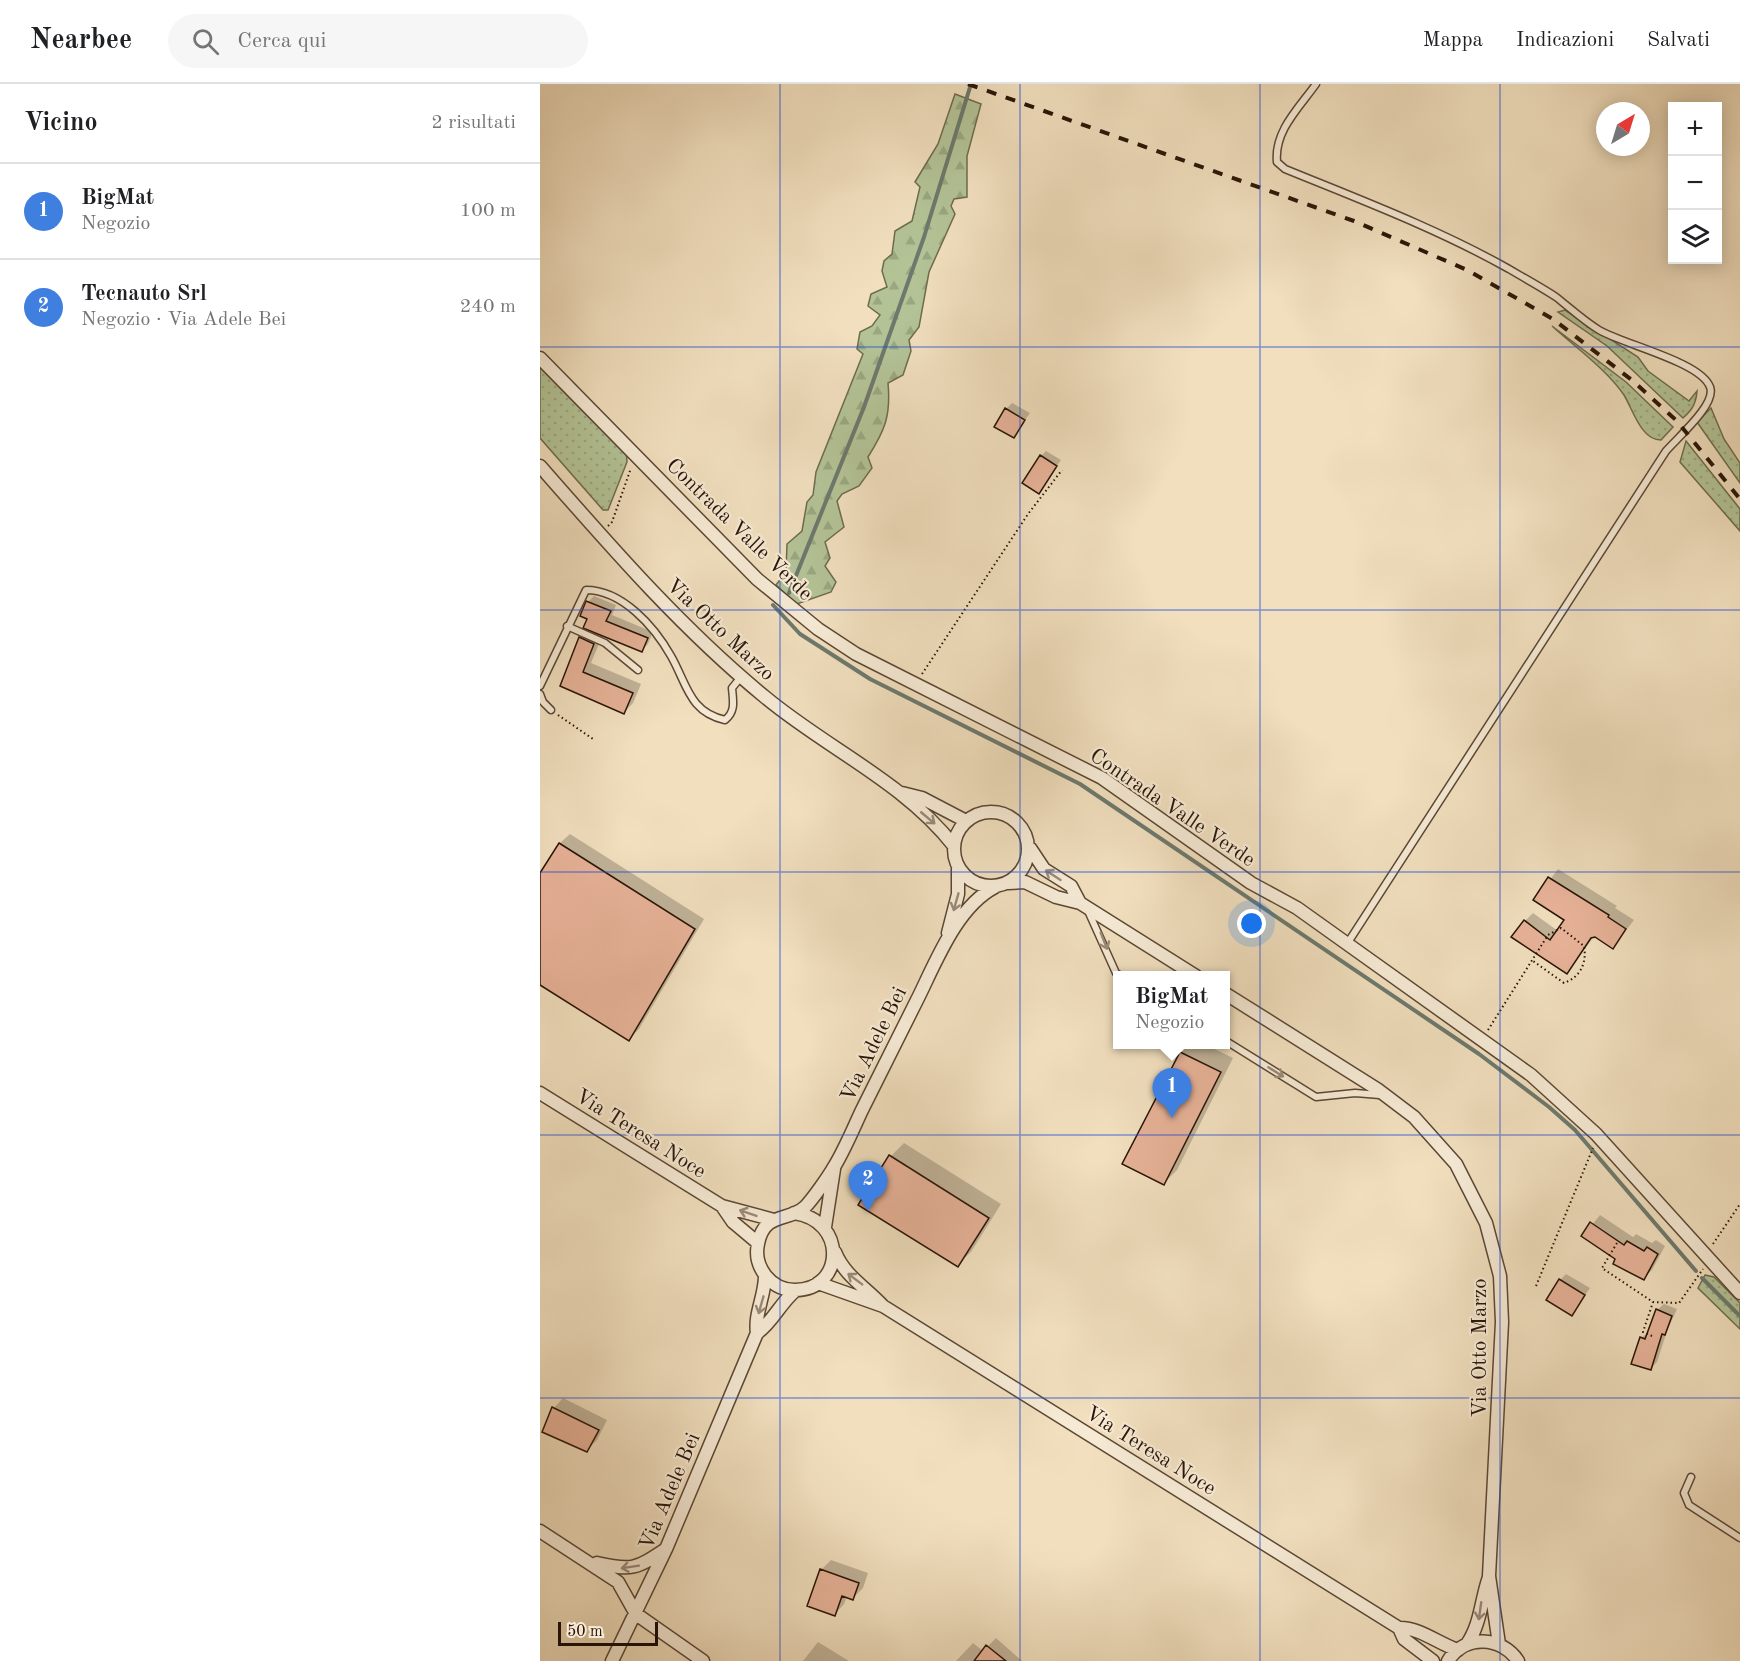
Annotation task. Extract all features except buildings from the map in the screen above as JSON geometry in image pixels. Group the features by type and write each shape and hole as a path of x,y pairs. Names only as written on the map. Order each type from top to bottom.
{"street":[{"name":"Contrada Valle Verde","path":"540,358 790,608 856,654 1102,778 1251,883 1297,908 1531,1075 1579,1118 1740,1293"},
{"name":"Via Otto Marzo","path":"540,466 663,603 741,676 790,717 900,792 938,826 954,846"},
{"name":"Via Otto Marzo","path":"900,792 922,798 966,821"},
{"path":"948,937 958,894 958,867 954,846 958,831 966,821 978,814 999,813 1019,824 1036,862 1071,886 1083,905"},
{"path":"948,937 981,894 1001,885 1024,867 1029,845"},
{"path":"958,867 973,882 1001,885 1025,882 1056,897 1083,905 1190,971"},
{"name":"Via Adele Bei","path":"794,1213 805,1207 834,1167 948,937"},
{"name":"Via Otto Marzo","path":"1230,997 1387,1096 1414,1118 1456,1164 1486,1223 1498,1268 1503,1343 1489,1576 1499,1644"},
{"name":"Via Teresa Noce","path":"540,1093 722,1206 774,1220"},
{"name":"Via Adele Bei","path":"825,1227 834,1167"},
{"name":"Via Teresa Noce","path":"722,1206 733,1222 758,1243"},
{"path":"794,1213 806,1214 825,1227 834,1249 830,1268 818,1283 796,1290 779,1286 765,1276 759,1266 758,1243 766,1226 774,1220 794,1213"},
{"name":"Via Teresa Noce","path":"834,1249 844,1271 865,1287 883,1306"},
{"name":"Via Adele Bei","path":"758,1333 755,1321 762,1306 765,1276"},
{"name":"Via Teresa Noce","path":"818,1283 883,1306 1400,1628 1410,1628 1463,1647"},
{"name":"Via Adele Bei","path":"612,1661 666,1549 758,1333 768,1325 782,1302 796,1290"},
{"path":"541,1534 590,1561 618,1582 636,1614 704,1661"},
{"path":"590,1561 626,1570 640,1565 666,1549"},
{"name":"Via Otto Marzo","path":"1463,1647 1477,1625 1480,1602 1489,1576"},
{"name":"Via Teresa Noce","path":"1400,1628 1404,1639 1433,1661"},
{"path":"1448,1661 1463,1647 1486,1641 1508,1649 1518,1661"}],"lane":[{"path":"1316,84 1283,129 1276,147 1277,162 1285,169 1442,234 1554,296 1599,330 1641,349 1684,363 1702,375 1710,386 1712,394 1706,408 1666,451 1347,944"},
{"path":"540,686 586,590 598,590 620,600 664,645 694,704 714,718 725,720 731,716 734,706 732,688 741,676"},
{"path":"567,626 605,643 638,670"},
{"path":"540,694 543,702 551,710"},
{"path":"1083,905 1101,933 1115,971"},
{"path":"1230,1043 1316,1097 1355,1093 1387,1096"},
{"path":"1691,1477 1684,1493 1689,1505 1740,1538"}],"path":[{"path":"600,534 612,522 636,454"},
{"path":"915,683 1028,513 1062,470"},
{"path":"551,710 593,740"},
{"path":"1481,1040 1548,935 1561,928 1584,946 1586,957 1582,969 1572,980 1564,983 1533,961"},
{"path":"1536,1286 1587,1156 1595,1144"},
{"path":"1703,1253 1740,1204"},
{"path":"1617,1243 1602,1268 1653,1302 1679,1303 1699,1273"},
{"path":"1652,1336 1643,1332 1653,1302"}],"green space":[{"path":"955,94 981,104 967,156 967,197 954,199 951,206 955,214 929,272 919,327 909,340 911,351 903,375 888,383 889,405 886,422 868,457 872,468 859,486 842,494 837,501 844,527 825,542 830,558 825,566 836,582 831,592 797,604 776,585 786,572 787,544 802,531 807,502 813,495 816,472 863,354 857,349 860,332 872,326 880,315 868,306 871,294 887,287 882,271 884,261 892,254 895,231 912,221 920,187 915,182 938,144"},
{"path":"1565,310 1638,357 1648,371 1689,401 1697,391 1695,403 1689,412 1683,418 1607,346 1558,312"},
{"path":"1552,326 1626,382 1673,427 1661,440 1654,439 1643,430 1617,385"},
{"path":"540,365 626,449 627,462 608,510 603,510 540,438"},
{"path":"1711,408 1724,439 1740,463 1740,483 1697,422"},
{"path":"1686,441 1740,509 1740,531 1680,462"},
{"path":"1705,1275 1714,1277 1740,1303 1740,1329 1698,1288"}],"waterway":[{"path":"789,593 864,407 924,237 971,84"},
{"path":"773,605 800,634 870,679 1080,784 1479,1054 1549,1107 1575,1130 1696,1271"},
{"path":"1702,1278 1740,1316"}],"railway":[{"path":"968,84 1354,221 1467,270 1553,319 1633,381 1677,421 1740,499"}],"place":[{"name":"BigMat","path":"1172,1118"},
{"name":"Tecnauto Srl","path":"868,1211"}]}
